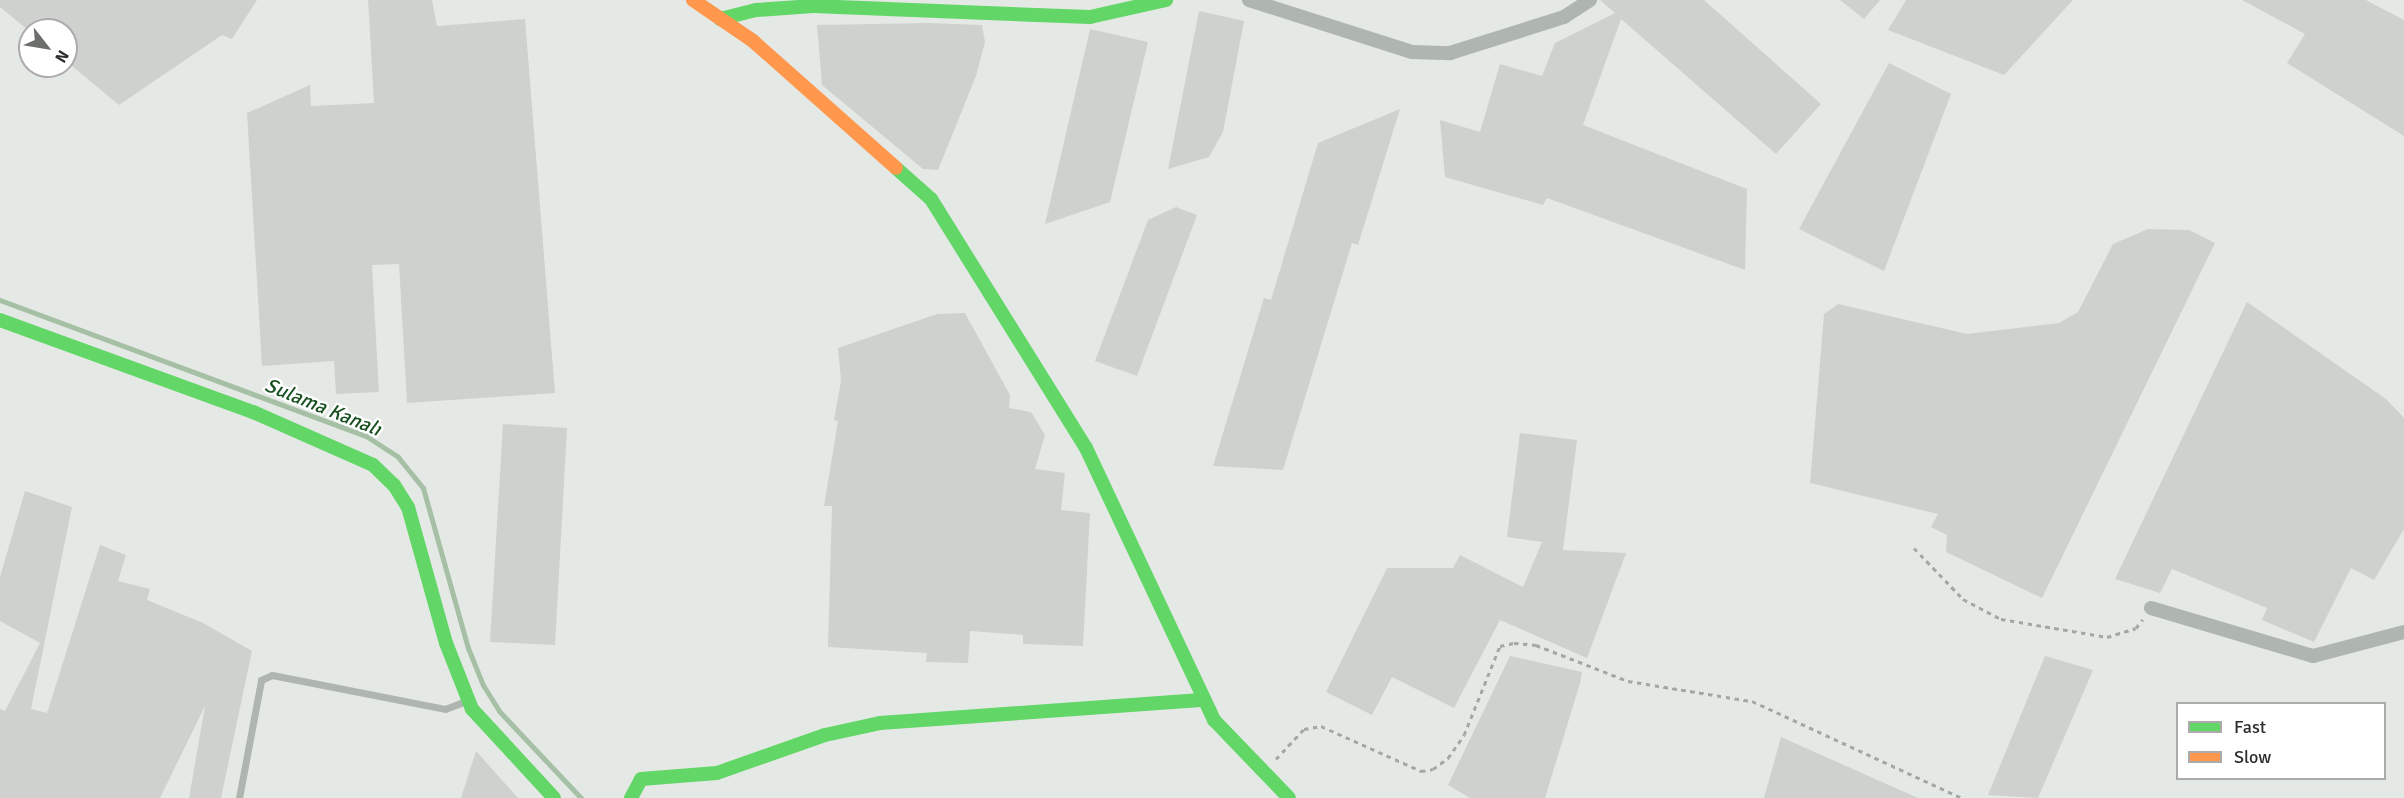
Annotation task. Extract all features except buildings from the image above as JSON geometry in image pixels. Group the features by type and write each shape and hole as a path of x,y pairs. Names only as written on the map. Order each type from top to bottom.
{"street":[{"path":"693,0 753,41 931,199 1086,448 1214,720 1261,774 1289,798"},
{"path":"720,19 757,10 813,6 1090,17 1166,0"},
{"path":"1249,0 1412,52 1450,53 1564,17 1590,0"},
{"path":"0,320 253,412 374,465 394,485 408,507 446,643 472,709 554,798"},
{"path":"2151,608 2313,656 2404,632"},
{"path":"631,798 640,779 717,773 748,765 825,735 880,723 1204,700"}],"lane":[{"path":"239,798 261,680 272,675 445,709 469,700"}],"path":[{"path":"1914,548 1963,599 2001,619 2107,638 2136,628 2151,608"},
{"path":"1261,774 1305,729 1321,726 1421,771 1432,769 1448,758 1464,735 1500,646 1514,643 1536,645 1628,681 1752,701 1962,798"}],"waterway":[{"name":"Sulama Kanalı","path":"0,300 366,436 398,457 423,488 468,648 483,685 499,711 581,798"}],"traffic: fast":[{"path":"720,19 757,10 813,6 1090,17 1166,0"},
{"path":"896,168 931,199 1086,448 1214,720 1289,798"},
{"path":"0,320 253,412 373,465 394,485 408,507 446,643 472,709 554,798"},
{"path":"631,798 641,779 717,773 825,735 880,723 1204,700"}],"traffic: slow":[{"path":"693,0 753,41 896,168"}]}
